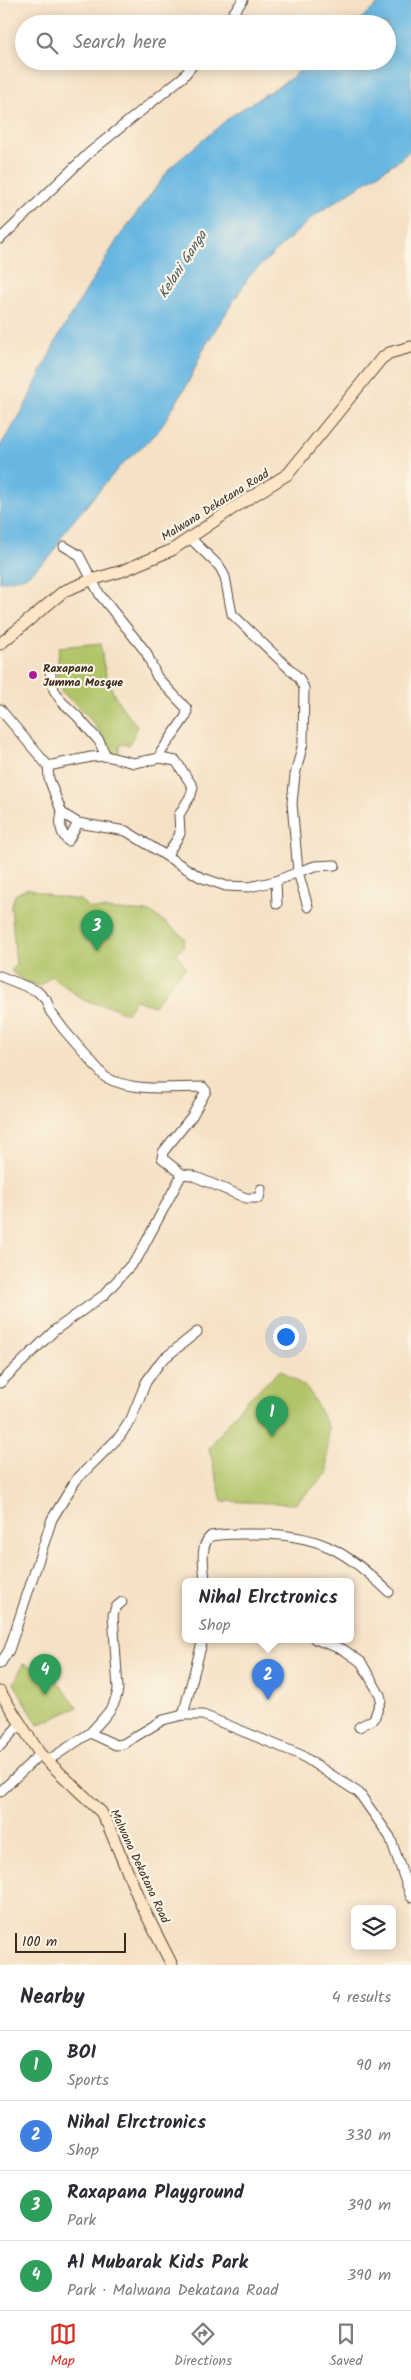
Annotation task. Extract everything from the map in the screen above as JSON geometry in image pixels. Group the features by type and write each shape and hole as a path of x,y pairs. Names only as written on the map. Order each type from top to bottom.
{"main road":[{"name":"Malwana Dekatana Road","path":"0,644 64,591 91,580 122,571 156,557 191,539 235,507 288,474 381,359 389,353 411,347"},
{"name":"Malwana Dekatana Road","path":"0,1692 44,1758 101,1812 141,1904 172,1965"}],"street":[{"path":"232,15 243,0"},
{"path":"0,239 89,153 183,77 189,70"},
{"path":"191,539 220,567 225,577 232,614 299,678 304,688 303,743 295,775 292,803 298,872 308,907"},
{"path":"64,546 79,555 91,580 117,618 146,652 157,677 187,709 186,716 161,752 160,758"},
{"path":"50,671 54,690 62,702 77,716 99,742 106,756"},
{"path":"0,709 48,766 49,779 62,813 59,822 61,831 68,841 78,822"},
{"path":"48,766 91,757 106,756 134,763 160,758 176,761 193,788 191,795 178,815 180,834 167,854"},
{"path":"62,813 78,822 126,830 167,854 200,878 226,886 249,887 276,880 315,866 335,865"},
{"path":"276,880 277,904"},
{"path":"0,976 37,991 46,1000 50,1012 64,1030 105,1077 114,1082 137,1087 203,1087 206,1091 192,1116 163,1152 162,1158 182,1174 191,1175 246,1198 259,1198 261,1189"},
{"path":"0,1383 55,1330 104,1295 138,1257 182,1174"},
{"path":"0,1664 9,1650 52,1518 63,1499 76,1480 120,1436 131,1419 146,1382 161,1361 197,1332"},
{"path":"205,1578 204,1546 206,1540 211,1536 283,1534 313,1539 337,1551 363,1568 389,1592"},
{"path":"0,1792 44,1758 90,1733 112,1709 117,1699 118,1689 113,1615 116,1606 122,1602"},
{"path":"183,1715 202,1643"},
{"path":"326,1643 344,1650 361,1662 380,1696 381,1700 374,1719 359,1727"},
{"path":"90,1733 116,1745 123,1744 163,1720 183,1715 203,1715 301,1755 359,1793 390,1837 411,1897"},
{"path":"0,1746 20,1724"}],"green space":[{"path":"101,643 104,666 111,688 123,708 138,726 129,745 120,744 118,755 108,752 105,738 87,715 61,691 57,674 59,647"},
{"path":"28,888 53,896 80,900 89,908 149,912 185,938 183,947 177,953 185,967 154,1006 135,1000 126,1014 115,1008 85,1001 51,976 40,986 23,981 11,971 16,965 11,906 15,895"},
{"path":"281,1370 308,1389 328,1426 327,1474 295,1504 222,1501 209,1448 243,1404"},
{"path":"23,1664 51,1674 78,1707 38,1725 14,1683"}],"water":[{"name":"Kelani Ganga","path":"383,0 411,0 411,149 402,158 314,216 250,275 205,346 187,385 157,433 120,466 64,532 52,555 25,577 0,582 0,446 22,412 58,337 117,240 171,167 231,116 290,79 300,70 396,70 396,15 366,15"}],"place":[{"name":"Raxapana Jumma Mosque","path":"33,675"},
{"name":"Raxapana Playground","path":"97,951"},
{"name":"BOI","path":"272,1437"},
{"name":"Al Mubarak Kids Park","path":"45,1695"},
{"name":"Nihal Elrctronics","path":"268,1700"}]}
